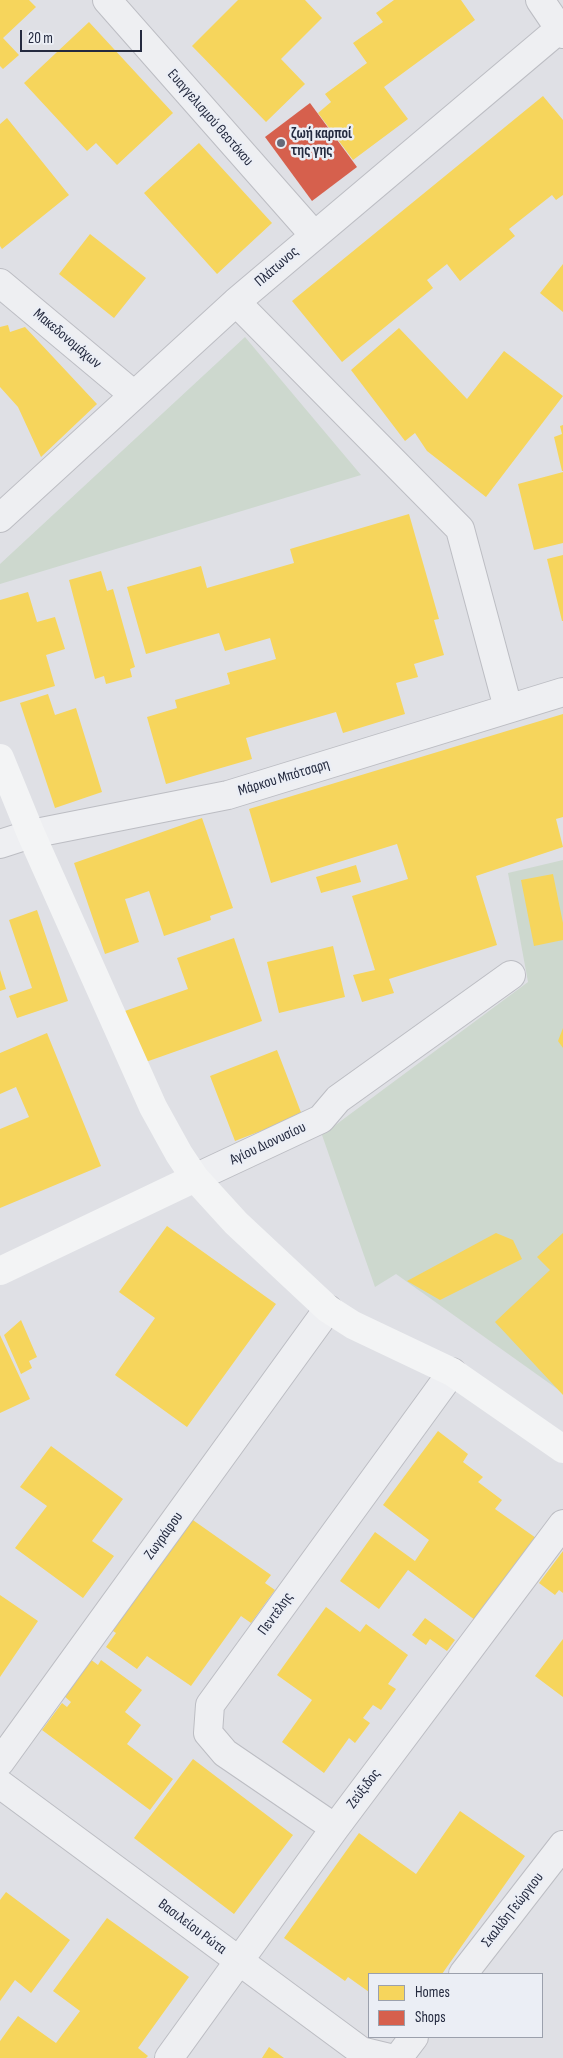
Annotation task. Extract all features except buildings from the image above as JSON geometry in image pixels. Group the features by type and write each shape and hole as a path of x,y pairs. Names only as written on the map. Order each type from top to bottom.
{"street":[{"name":"Ευαγγελισμού Θεοτόκου","path":"107,0 314,235"},
{"path":"540,0 562,30"},
{"name":"Πλάτωνος","path":"0,518 236,302 562,30"},
{"name":"Μακεδονομάχων","path":"1,285 134,395"},
{"path":"236,302 460,529 508,708"},
{"name":"Μάρκου Μπότσαρη","path":"0,844 31,834 228,795 563,692"},
{"path":"0,758 31,834 153,1107 179,1154 195,1178 236,1223 328,1310 353,1325 452,1372 563,1450"},
{"name":"Αγίου Διονυσίου","path":"0,1271 320,1119 338,1099 511,975"},
{"name":"Ζωγράφου","path":"0,1762 328,1310"},
{"name":"Πεντέλης","path":"335,1828 226,1753 208,1733 210,1705 452,1372"},
{"name":"Ζεύξιδος","path":"169,2058 335,1828 563,1524"},
{"name":"Βασιλείου Ρώτα","path":"0,1784 361,2051 390,2058"},
{"name":"Σκαλίδη Γεώργιου","path":"464,1973 563,1845"},
{"path":"398,2058 413,2038"}],"shaded area":[{"path":"245,337 361,475 0,584 0,564"},
{"path":"563,860 563,1393 396,1274 375,1287 322,1135 528,982 508,873"}],"place":[{"name":"ζωή καρποί της γης","path":"281,143"}]}
